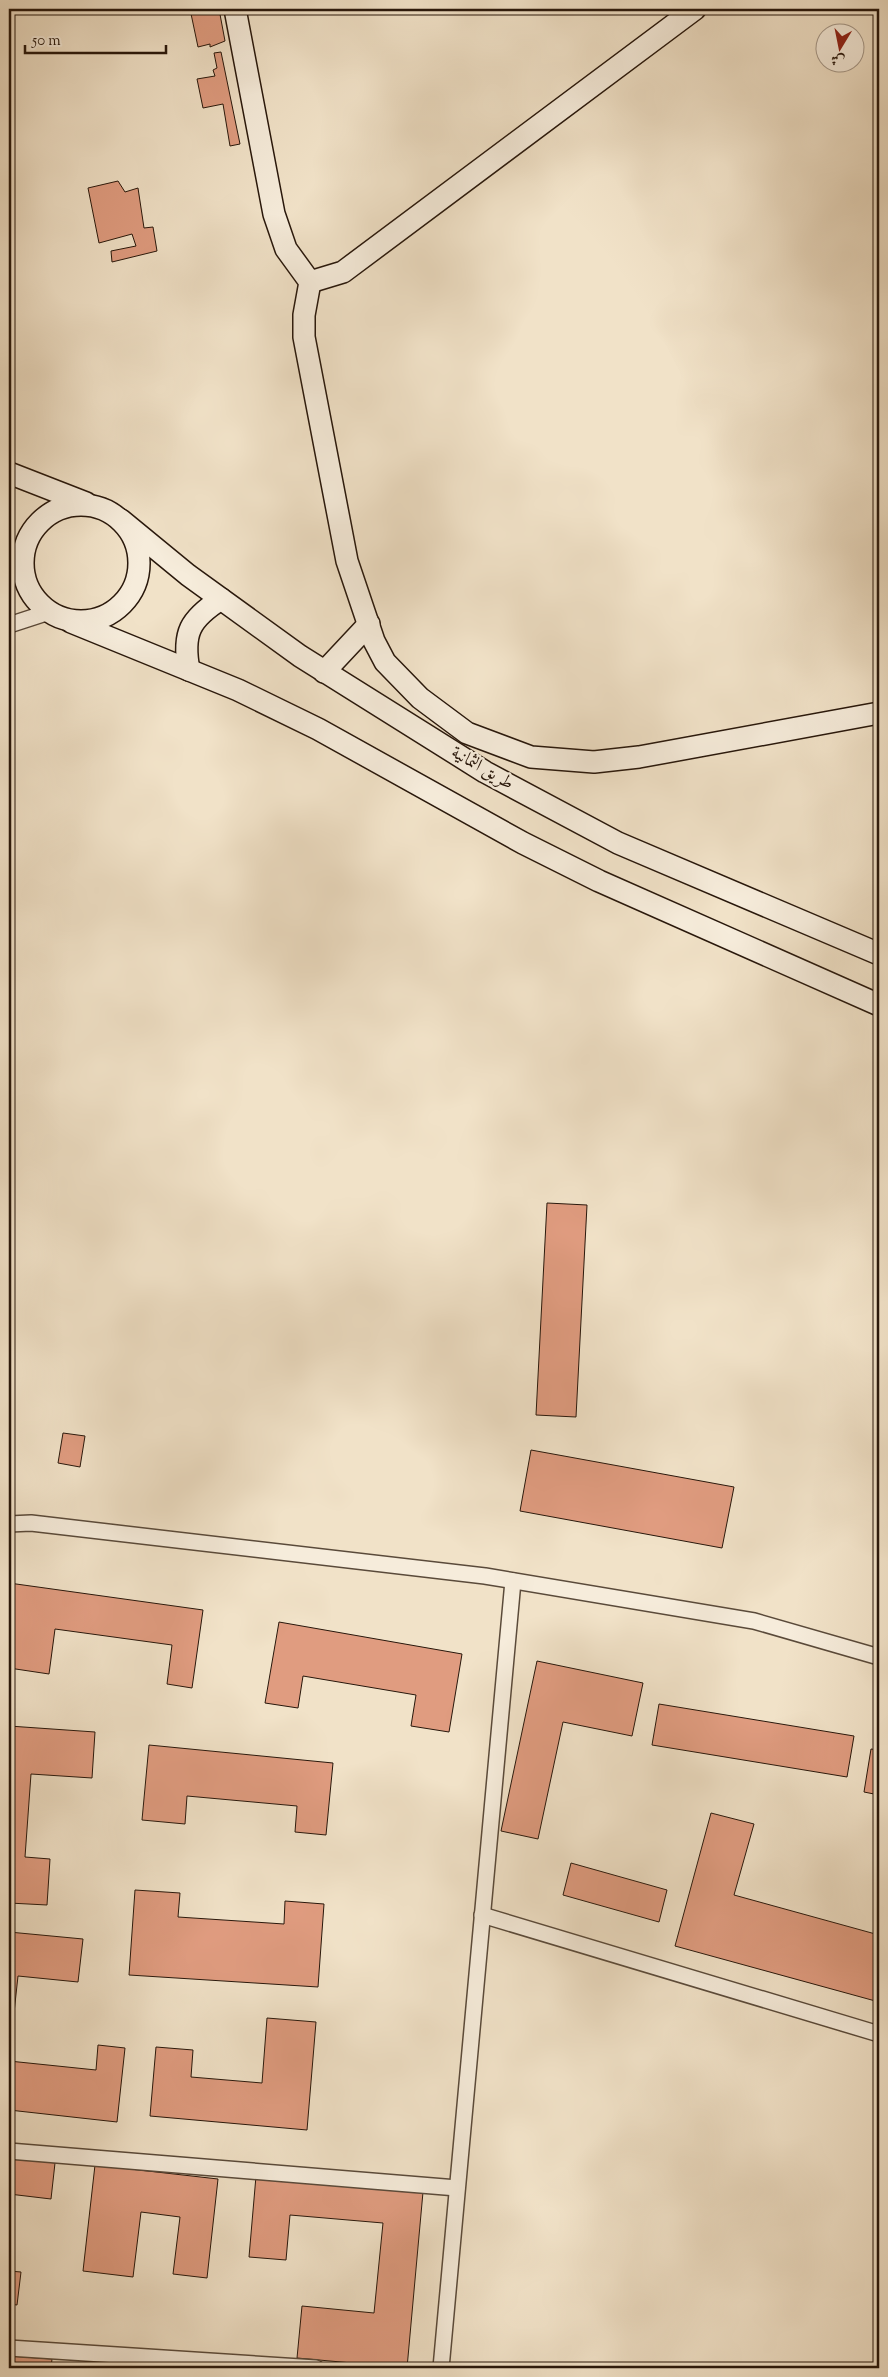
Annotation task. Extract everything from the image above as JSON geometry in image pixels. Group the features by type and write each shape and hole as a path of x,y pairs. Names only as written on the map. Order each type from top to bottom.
{"street":[{"path":"235,9 274,214 286,249 310,282 304,315 304,337 347,562 374,641 385,662 420,698 467,733 531,757 557,761 594,762 630,758 879,713"},
{"path":"310,282 343,272 695,9"},
{"path":"9,473 108,511 121,520 131,533 137,547 140,562 134,587 118,608 95,620 71,622"},
{"path":"46,608 29,590 23,571 24,550 33,530 49,515 62,508 78,505 94,506"},
{"name":"طريق الثمانية","path":"121,520 188,576 324,672 485,772 618,843 879,954"},
{"path":"9,581 46,608 71,622 238,690 318,730 523,843 599,881 879,1005"},
{"path":"189,670 185,649 189,628 204,610 221,599"},
{"path":"9,625 46,608"},
{"path":"324,672 369,624"},
{"path":"9,1524 32,1523 513,1580 754,1621 879,1657"},
{"path":"441,2368 513,1580"},
{"path":"482,1915 879,2034"},
{"path":"9,2151 457,2188"},
{"path":"9,2348 316,2368"}],"building":[{"path":"190,9 219,9 225,41 210,47 210,44 198,47"},
{"path":"221,52 240,144 230,146 223,104 203,108 197,79 215,76 213,70 217,68 214,53"},
{"path":"118,181 125,192 138,188 144,228 153,227 157,251 112,262 111,251 136,246 132,234 99,243 88,188"},
{"path":"547,1203 587,1205 576,1417 536,1415"},
{"path":"63,1433 85,1436 80,1467 58,1463"},
{"path":"531,1450 734,1487 722,1548 520,1511"},
{"path":"9,1583 203,1610 192,1688 167,1684 172,1645 55,1629 49,1674 9,1668"},
{"path":"279,1622 462,1654 449,1732 411,1726 416,1695 303,1676 298,1708 265,1703"},
{"path":"537,1661 643,1683 632,1736 563,1722 538,1839 501,1831"},
{"path":"659,1704 854,1736 847,1777 652,1745"},
{"path":"9,1726 95,1732 92,1778 31,1774 25,1857 50,1859 47,1905 9,1903"},
{"path":"149,1745 333,1763 326,1835 295,1832 297,1806 187,1796 185,1824 142,1820"},
{"path":"871,1749 879,1750 879,1795 864,1792"},
{"path":"711,1813 754,1824 734,1895 879,1935 879,2002 675,1946"},
{"path":"571,1863 667,1890 659,1922 563,1895"},
{"path":"135,1890 180,1893 178,1917 284,1924 285,1901 324,1904 318,1987 129,1975"},
{"path":"9,1932 83,1939 78,1982 18,1976 9,2059"},
{"path":"267,2018 316,2022 307,2130 150,2116 156,2047 193,2050 191,2077 262,2083"},
{"path":"98,2045 125,2048 117,2122 9,2110 9,2061 96,2070"},
{"path":"9,2157 55,2163 51,2199 9,2194"},
{"path":"95,2165 218,2179 207,2278 173,2274 180,2217 141,2212 133,2277 83,2271"},
{"path":"256,2176 423,2192 407,2368 297,2358 302,2306 374,2313 383,2223 290,2215 286,2260 249,2257"},
{"path":"9,2271 21,2272 17,2305 9,2304"},
{"path":"9,2356 52,2359 51,2368 9,2368"}]}
